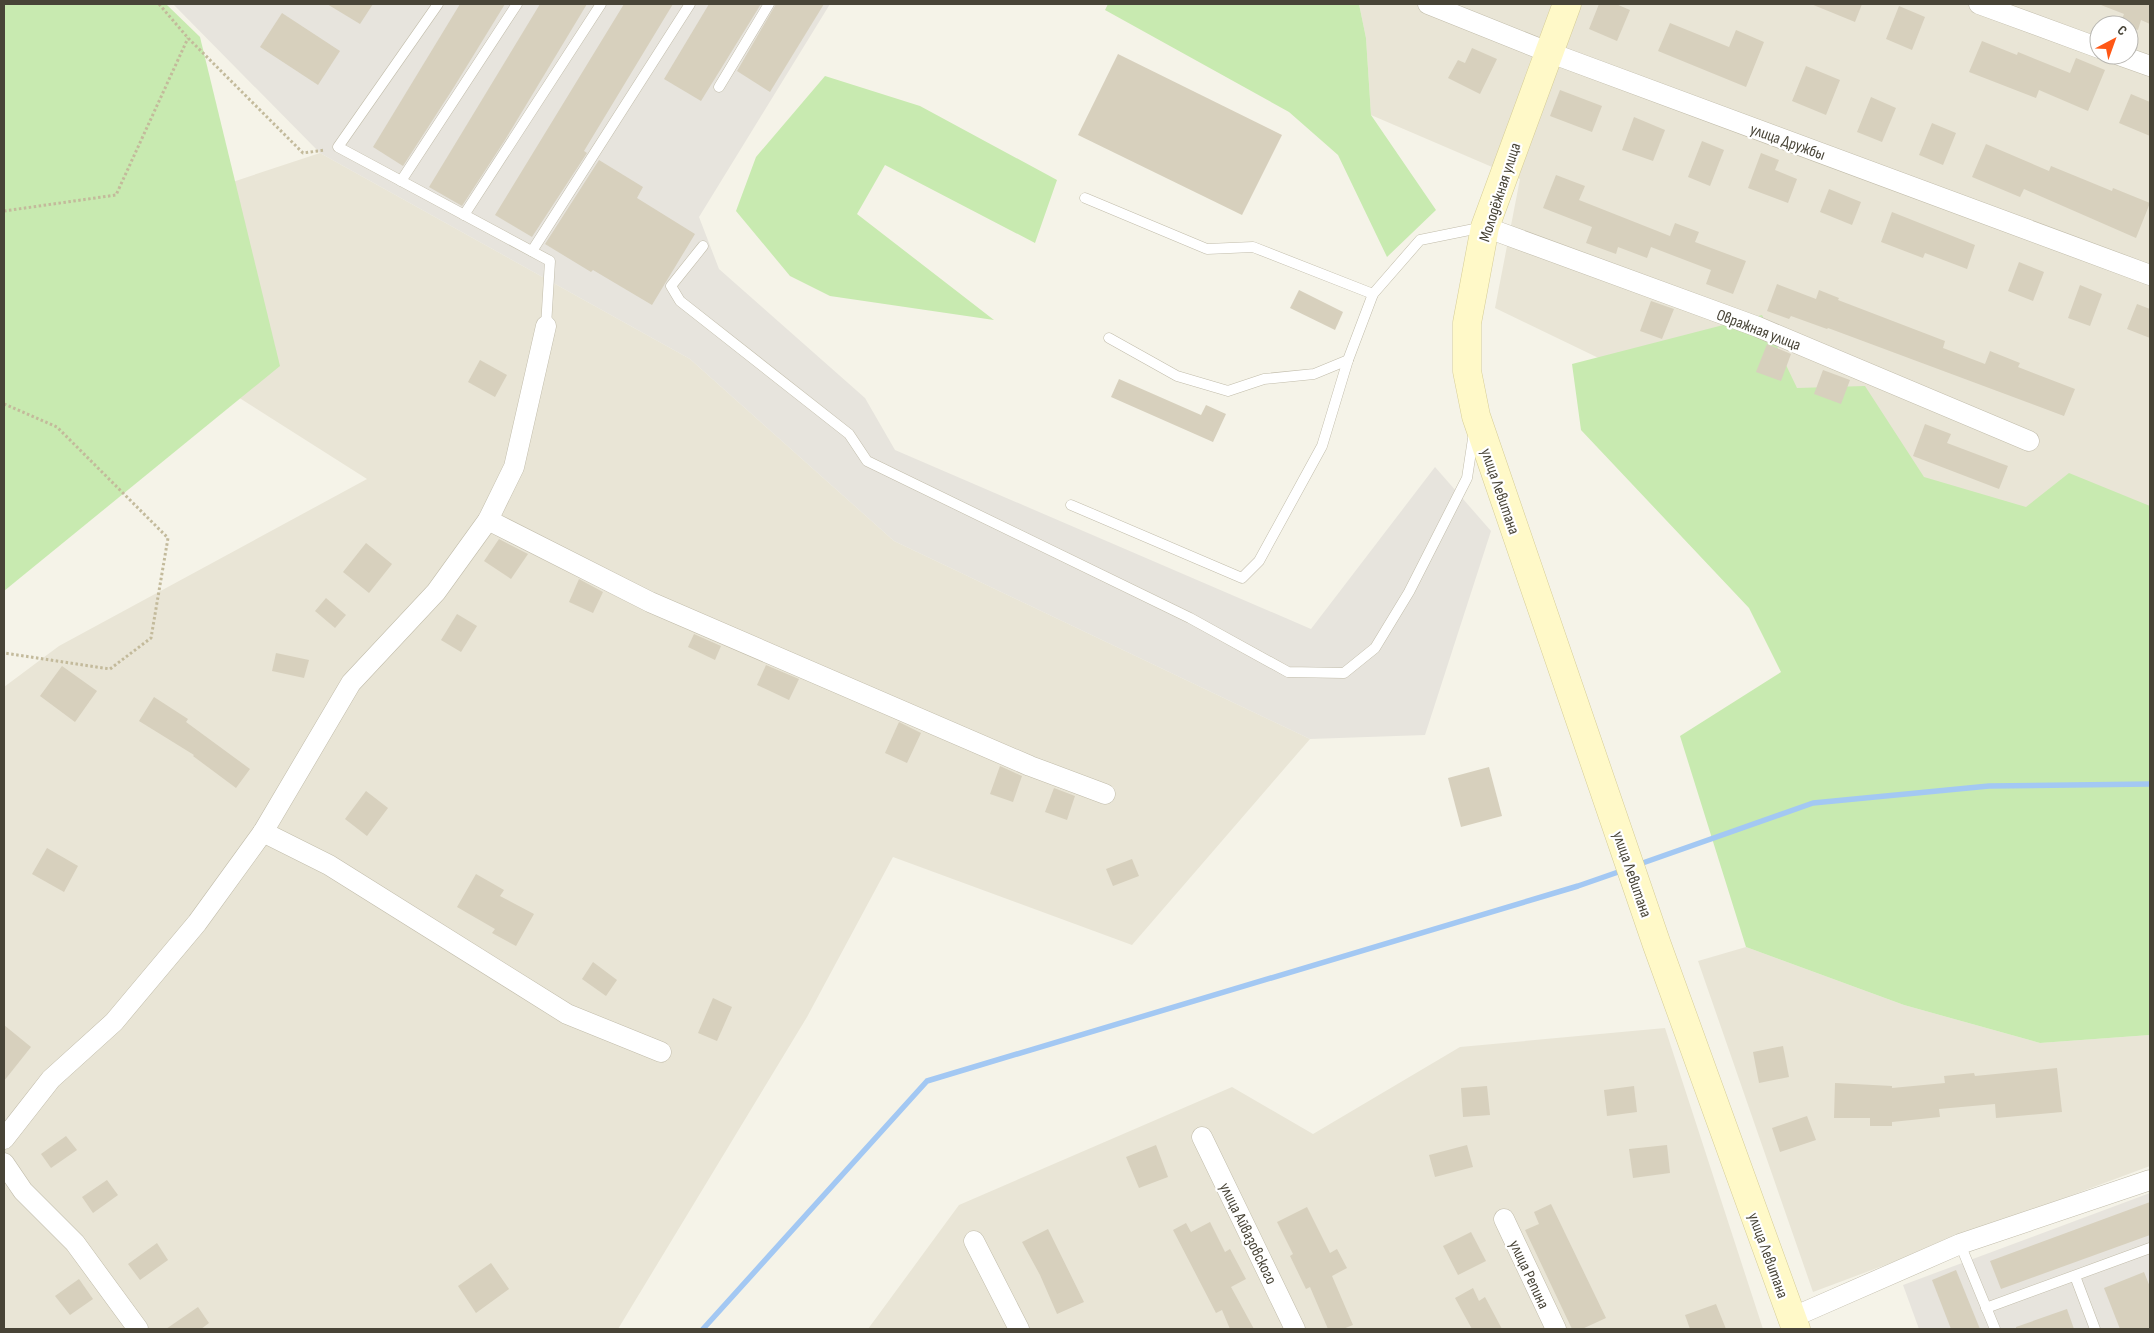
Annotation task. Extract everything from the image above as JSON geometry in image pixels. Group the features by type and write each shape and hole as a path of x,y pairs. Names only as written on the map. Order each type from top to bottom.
{"main road":[{"name":"Молодёжная улица","path":"1476,416 1467,371 1467,323 1485,227 1567,4"},
{"name":"улица Левитана","path":"1476,416 1657,945 1794,1324"}],"street":[{"name":"улица Дружбы","path":"1428,4 1548,52 2150,275"},
{"path":"1979,4 2089,44"},
{"name":"Овражная улица","path":"1485,227 1758,327 2029,440"},
{"path":"4,1139 51,1079 114,1022 197,922 263,832 351,682 436,592 488,520 514,468 546,326"},
{"path":"488,520 650,602 986,748 1104,794"},
{"path":"263,832 328,865 567,1014 661,1052"},
{"name":"улица Айвазовского","path":"1202,1137 1295,1329"},
{"path":"4,1163 23,1191 75,1243 138,1329"},
{"path":"1794,1324 1960,1244 2150,1180"},
{"name":"улица Репина","path":"1504,1219 1556,1329"},
{"path":"974,1241 1019,1329"}],"lane":[{"path":"438,4 338,148 550,261 546,326"},
{"path":"401,182 517,4"},
{"path":"464,215 601,4"},
{"path":"532,251 690,4"},
{"path":"719,87 769,4"},
{"path":"1084,198 1207,249 1253,247 1373,294"},
{"path":"1071,505 1242,578 1259,560 1322,446 1348,360 1373,294 1420,240 1485,227"},
{"path":"703,246 671,286 680,301 849,434 867,461 1190,618 1288,672 1344,673 1376,648 1409,592 1467,478 1476,416"},
{"path":"1109,338 1177,376 1228,391 1264,379 1314,374 1348,360"},
{"path":"1960,1244 1995,1329"},
{"path":"1986,1308 2150,1248"},
{"path":"2075,1276 2095,1329"}],"path":[{"path":"160,4 188,38 303,153 338,148"},
{"path":"4,211 116,195 188,38"},
{"path":"4,404 57,427 168,538 151,638 110,669 4,653"}],"shaded area":[{"path":"173,4 830,4 699,217 719,269 865,398 895,450 1311,629 1435,467 1491,531 1425,735 1310,739 894,541 690,359 320,153"},
{"path":"1359,4 2150,4 2150,547 1787,449 1495,308 1520,179 1371,115 1366,38"},
{"path":"320,153 690,359 894,541 1310,739 1132,945 893,857 807,1017 618,1329 4,1329 4,687 59,646 367,479 109,315 151,209"},
{"path":"1746,947 1904,1005 2040,1043 2150,1035 2150,1166 1813,1292 1698,961"},
{"path":"1665,1028 1763,1329 868,1329 959,1205 1232,1087 1313,1134 1460,1047"},
{"path":"2150,1193 2150,1329 1919,1329 1903,1285"}],"green space":[{"path":"4,4 166,4 200,37 280,366 4,591"},
{"path":"1108,4 1359,4 1366,38 1371,115 1436,210 1387,257 1338,155 1289,112 1105,10"},
{"path":"825,76 920,106 1057,180 1035,243 885,165 857,214 994,320 830,296 790,276 736,211 756,157"},
{"path":"1762,315 1797,388 1865,386 1924,477 2026,507 2069,473 2150,506 2150,1035 2040,1043 1904,1005 1746,947 1680,736 1781,672 1749,608 1581,430 1572,364"}],"building":[{"path":"327,4 373,4 360,24"},
{"path":"460,4 505,4 403,166 373,147"},
{"path":"540,4 587,4 505,140 462,206 429,187"},
{"path":"624,4 673,4 584,151 587,153 532,237 495,215"},
{"path":"709,4 761,4 701,101 664,79"},
{"path":"776,4 824,4 770,92 737,71"},
{"path":"1599,4 1616,4 1630,10 1617,41 1589,29"},
{"path":"1811,4 1862,4 1855,22"},
{"path":"2150,4 2150,24 2141,20 2139,27 2139,15 2124,15 2101,5"},
{"path":"1899,6 1925,17 1912,50 1886,39"},
{"path":"282,13 340,51 318,85 260,47"},
{"path":"1670,23 1729,47 1736,30 1764,42 1746,87 1658,51"},
{"path":"1982,41 2017,55 2018,52 2070,73 2076,58 2105,70 2088,111 2039,90 2036,98 1969,72"},
{"path":"1472,48 1497,59 1480,94 1448,78 1458,60 1465,63"},
{"path":"1118,54 1282,135 1242,215 1078,135"},
{"path":"1806,66 1840,80 1826,115 1792,101"},
{"path":"1560,90 1602,106 1592,132 1550,116"},
{"path":"2131,94 2150,102 2150,136 2119,123"},
{"path":"1871,97 1896,108 1882,142 1857,132"},
{"path":"1634,117 1665,130 1653,161 1622,150"},
{"path":"1932,123 1956,133 1943,165 1919,155"},
{"path":"1702,141 1724,150 1710,186 1688,177"},
{"path":"1986,144 2049,171 2051,166 2112,191 2113,188 2150,203 2136,238 2024,189 2020,197 1972,177"},
{"path":"1761,153 1779,160 1775,170 1797,179 1788,203 1748,188"},
{"path":"599,160 643,187 637,198 695,234 652,305 593,270 591,272 545,244"},
{"path":"1556,175 1585,186 1579,200 1670,236 1675,223 1699,232 1695,242 1746,261 1733,294 1706,284 1711,270 1651,247 1647,258 1618,247 1616,254 1586,243 1592,227 1543,208"},
{"path":"1829,189 1861,202 1852,225 1820,212"},
{"path":"1892,212 1975,245 1967,269 1925,253 1923,258 1881,242"},
{"path":"2019,262 2044,272 2033,301 2008,291"},
{"path":"1777,284 1816,299 1819,290 1839,298 1838,300 1945,341 1943,348 1985,364 1990,351 2020,363 2018,367 2075,389 2064,416 1828,328 1791,316 1789,319 1767,311"},
{"path":"2080,285 2102,294 2090,326 2068,318"},
{"path":"1299,290 1343,312 1335,330 1290,308"},
{"path":"1651,301 1674,309 1662,339 1640,331"},
{"path":"2137,304 2150,309 2150,338 2127,329"},
{"path":"1767,344 1791,354 1781,381 1756,372"},
{"path":"480,360 507,375 495,397 468,382"},
{"path":"1823,370 1850,380 1841,404 1814,394"},
{"path":"1119,379 1201,415 1206,405 1226,414 1213,442 1111,397"},
{"path":"1925,424 1951,434 1947,443 2008,466 1999,489 1913,456"},
{"path":"499,539 528,554 511,579 484,561"},
{"path":"366,543 392,564 369,593 343,572"},
{"path":"579,579 603,592 593,613 569,602"},
{"path":"326,598 346,615 335,628 315,611"},
{"path":"457,614 477,626 461,652 441,640"},
{"path":"694,634 721,646 715,660 688,647"},
{"path":"276,653 309,660 304,678 272,671"},
{"path":"766,665 799,679 789,700 757,685"},
{"path":"62,666 97,691 75,722 40,696"},
{"path":"154,697 188,719 186,722 250,769 236,788 194,755 139,721"},
{"path":"899,722 921,733 907,763 885,753"},
{"path":"1000,766 1022,776 1013,802 990,794"},
{"path":"1489,767 1502,816 1461,827 1448,778"},
{"path":"1054,788 1075,796 1067,820 1045,812"},
{"path":"366,791 388,808 367,836 345,819"},
{"path":"47,848 78,866 64,892 32,874"},
{"path":"1132,859 1139,876 1113,886 1106,869"},
{"path":"476,874 504,890 500,896 534,914 516,946 492,933 495,929 457,907"},
{"path":"593,962 617,980 606,996 582,979"},
{"path":"713,998 732,1007 717,1041 698,1033"},
{"path":"4,1025 31,1047 4,1081"},
{"path":"1783,1046 1789,1077 1759,1083 1753,1052"},
{"path":"2057,1068 2062,1112 1996,1118 1995,1104 1939,1109 1940,1117 1892,1122 1892,1126 1870,1126 1870,1118 1834,1118 1835,1083 1892,1086 1892,1088 1945,1083 1944,1076 1974,1073 1975,1076"},
{"path":"1487,1086 1490,1115 1463,1117 1461,1088"},
{"path":"1634,1086 1637,1112 1607,1116 1604,1090"},
{"path":"1807,1116 1816,1140 1780,1152 1772,1128"},
{"path":"66,1136 77,1150 51,1168 41,1154"},
{"path":"1156,1145 1168,1177 1139,1188 1126,1157"},
{"path":"1467,1145 1473,1167 1435,1177 1429,1155"},
{"path":"1667,1145 1670,1173 1633,1178 1629,1149"},
{"path":"107,1180 118,1195 93,1213 82,1197"},
{"path":"2150,1202 2150,1235 2001,1289 1990,1261"},
{"path":"1551,1204 1606,1318 1582,1329 1572,1329 1525,1230 1539,1224 1534,1212"},
{"path":"1307,1207 1330,1253 1337,1249 1347,1268 1332,1276 1353,1325 1343,1329 1328,1329 1310,1287 1306,1289 1290,1256 1293,1254 1277,1222"},
{"path":"1210,1222 1225,1252 1230,1249 1246,1279 1231,1287 1254,1329 1230,1329 1222,1310 1216,1313 1173,1230 1186,1223 1191,1232"},
{"path":"1048,1229 1084,1302 1057,1314 1040,1275 1022,1242"},
{"path":"1471,1232 1486,1261 1458,1275 1443,1246"},
{"path":"157,1243 168,1260 140,1280 128,1264"},
{"path":"491,1263 509,1289 476,1313 458,1286"},
{"path":"1956,1270 1980,1329 1951,1329 1932,1280"},
{"path":"2144,1272 2150,1287 2150,1329 2120,1329 2104,1288"},
{"path":"79,1279 93,1299 70,1315 55,1296"},
{"path":"1473,1288 1479,1301 1485,1297 1502,1329 1472,1329 1455,1298"},
{"path":"1716,1304 1726,1329 1690,1329 1685,1315"},
{"path":"198,1307 209,1323 201,1329 166,1329"},
{"path":"2067,1309 2074,1329 2016,1329 2016,1327"}],"waterway":[{"path":"1637,865 1813,803 1989,786 2150,784"},
{"path":"703,1329 927,1081 1578,886 1624,870"}]}
